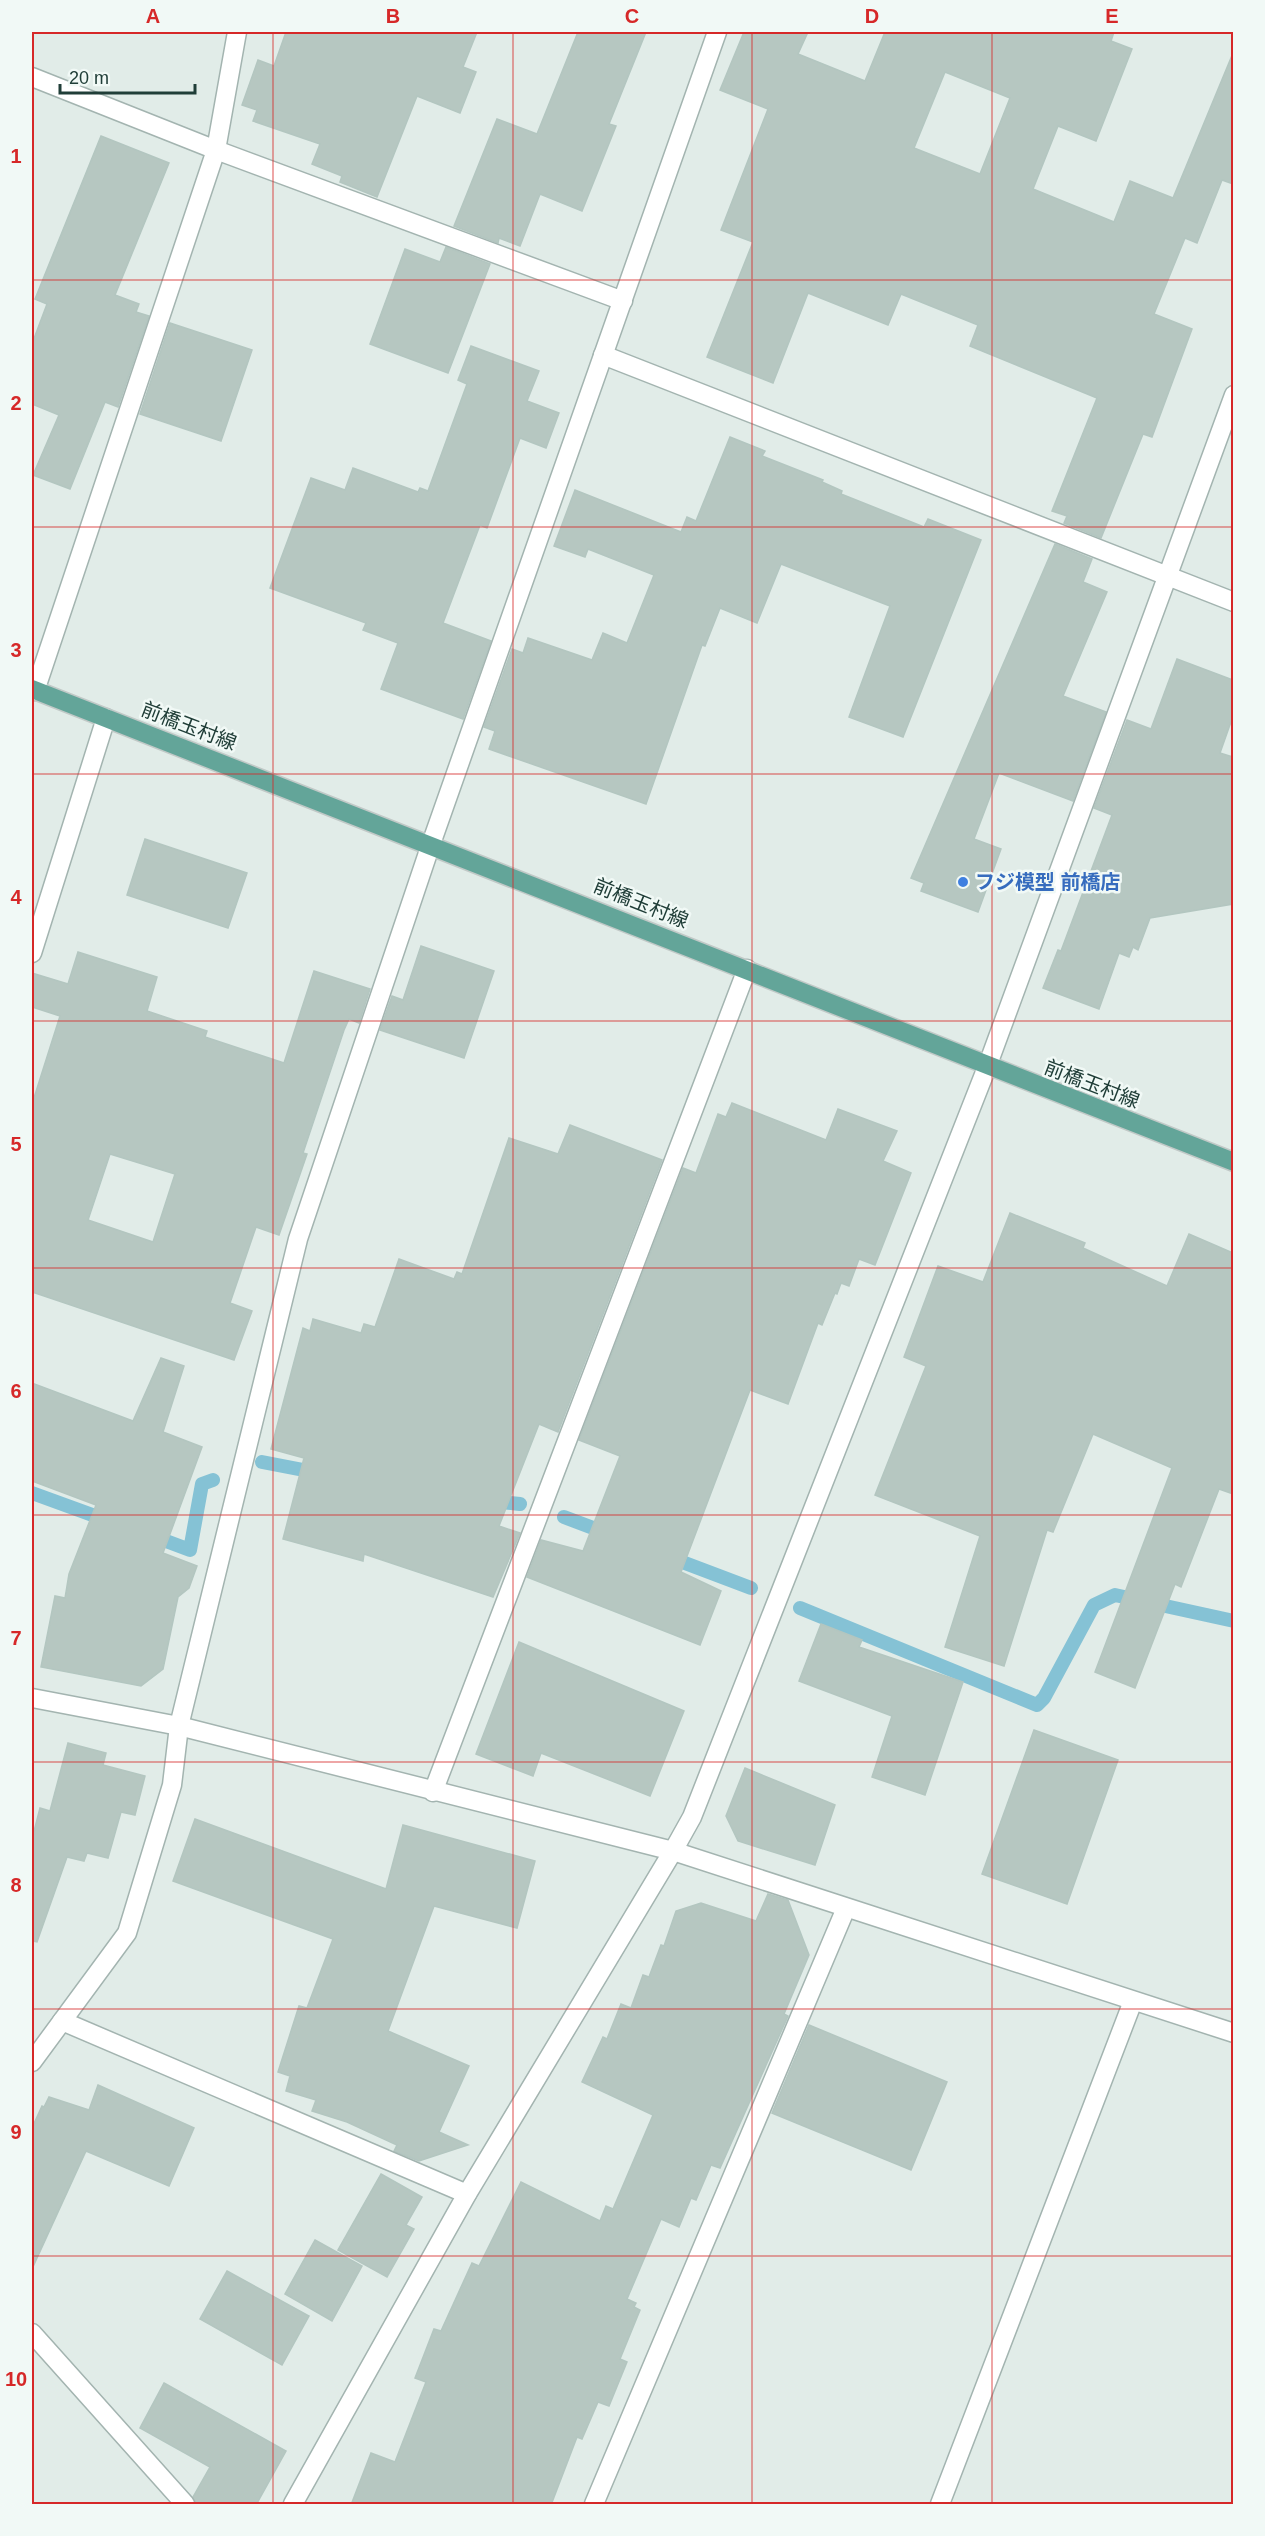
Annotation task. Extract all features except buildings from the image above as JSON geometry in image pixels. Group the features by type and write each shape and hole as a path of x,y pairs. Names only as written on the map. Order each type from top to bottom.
{"main road":[{"name":"前橋玉村線","path":"33,690 431,844 987,1067 1233,1162"}],"street":[{"path":"33,690 216,150 237,32"},
{"path":"32,2062 127,1934 172,1785 179,1726 298,1239 431,844 717,32"},
{"path":"32,77 216,150 623,301"},
{"path":"603,355 1233,602"},
{"path":"294,2505 467,2194 692,1818 987,1067 1233,395"},
{"path":"32,953 105,718"},
{"path":"433,1792 747,969"},
{"path":"32,1698 179,1726 673,1851 1233,2033"},
{"path":"594,2505 846,1908"},
{"path":"940,2505 1133,2001"},
{"path":"62,2021 467,2194"},
{"path":"32,2333 185,2505"}],"waterway":[{"path":"262,1462 319,1473"},
{"path":"150,1535 190,1550 202,1484 213,1480"},
{"path":"32,1493 109,1521"},
{"path":"492,1501 520,1504"},
{"path":"564,1517 609,1534"},
{"path":"669,1557 751,1588"},
{"path":"800,1608 1037,1705 1044,1698 1094,1605 1115,1595 1234,1621"}],"place":[{"name":"フジ模型 前橋店","path":"963,882"}]}
